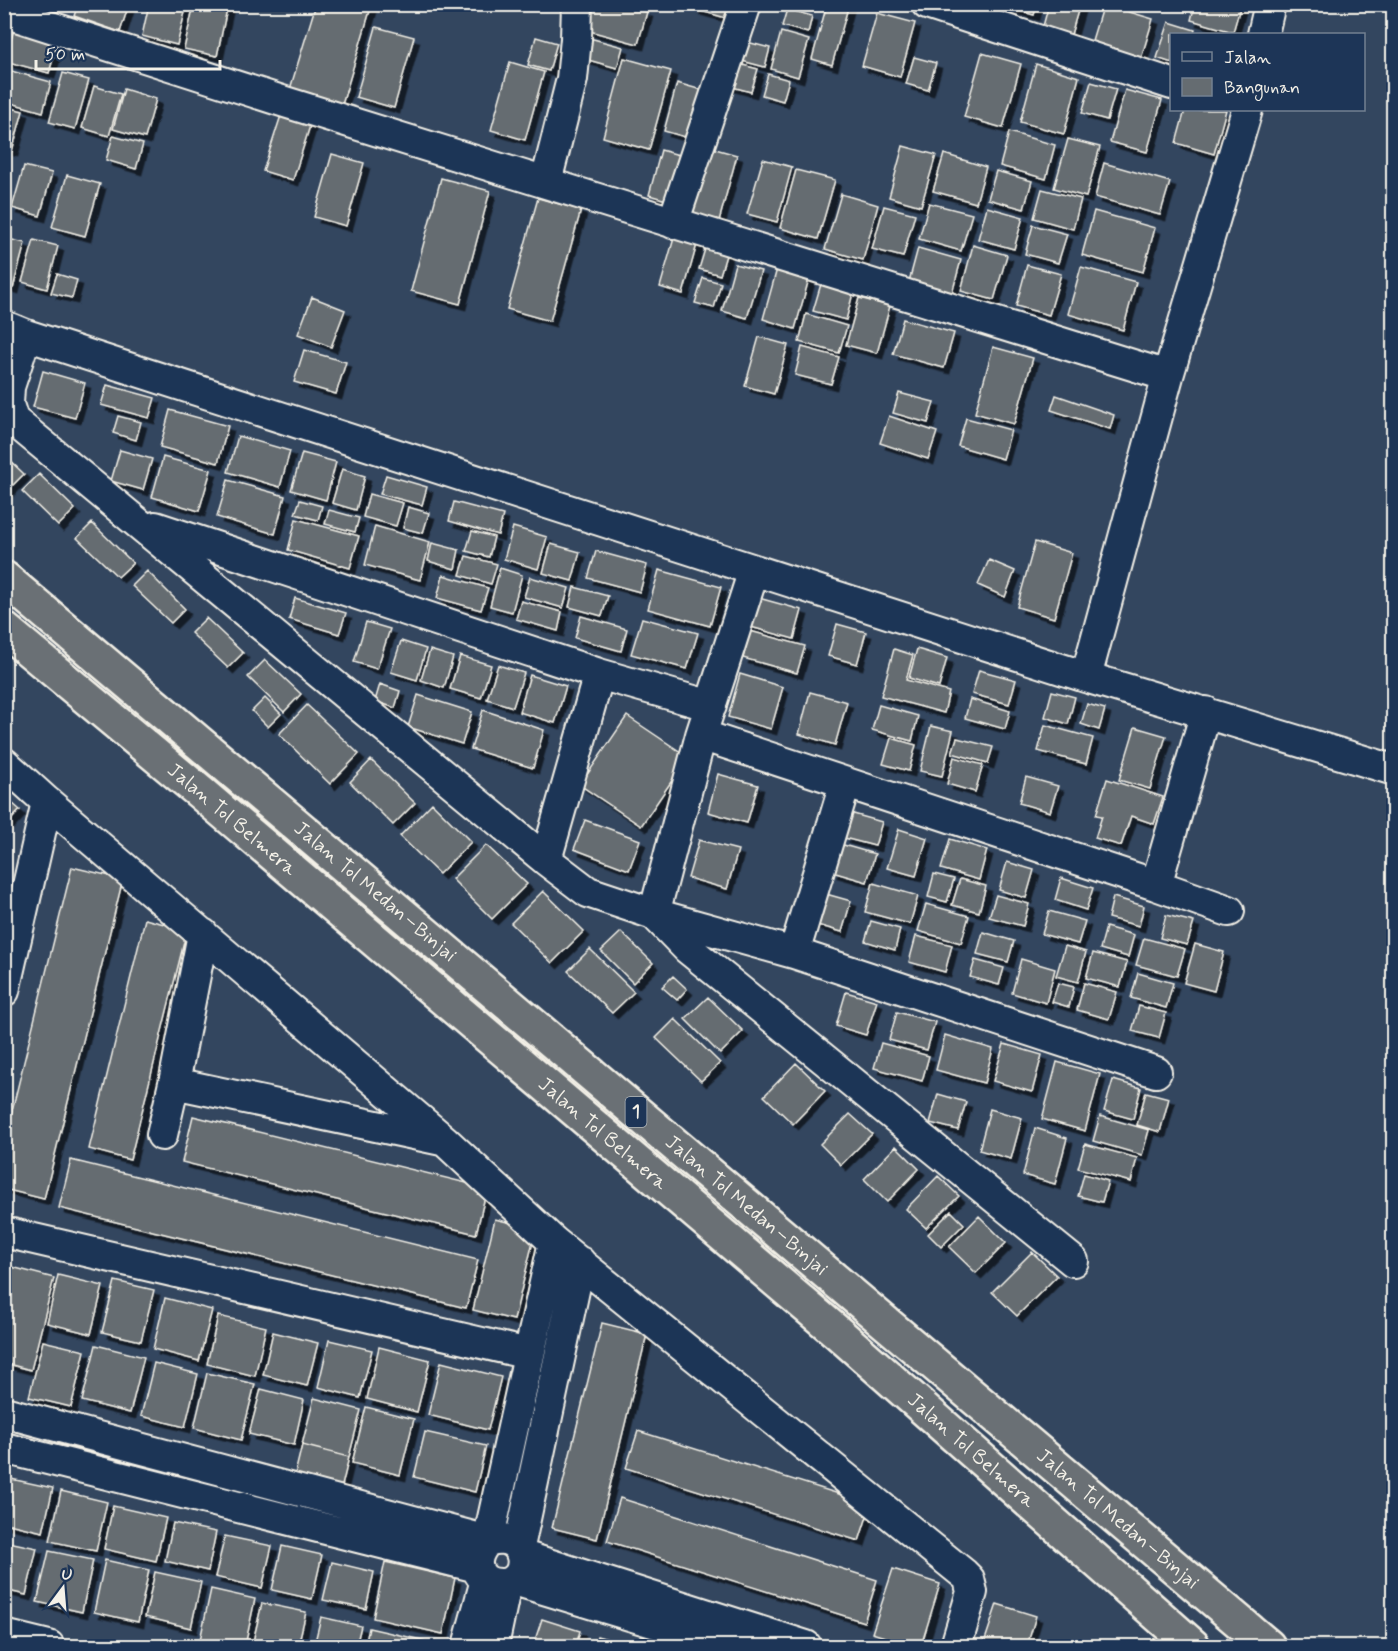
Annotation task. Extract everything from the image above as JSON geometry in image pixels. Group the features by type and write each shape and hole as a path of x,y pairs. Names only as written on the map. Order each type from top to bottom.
{"highway":[{"name":"Jalan Tol Medan–Binjai","path":"4,578 1268,1647"},
{"name":"Jalan Tol Belmera","path":"4,629 837,1332 1193,1647"}],"street":[{"path":"546,182 572,79 577,4"},
{"path":"673,223 746,4"},
{"path":"927,4 1170,83"},
{"path":"1263,33 1270,4"},
{"path":"4,12 285,102 1168,376"},
{"path":"1086,677 1168,376 1247,111"},
{"path":"1156,1072 794,953 654,914 588,892 546,860 13,420 8,404 15,331 1086,677 1394,770"},
{"path":"138,522 599,674 711,706"},
{"path":"654,914 701,735 754,570"},
{"path":"546,860 599,674"},
{"path":"1156,885 1206,712"},
{"path":"701,735 1229,911"},
{"path":"4,763 445,1141 554,1242 964,1574 969,1579 972,1592 956,1647"},
{"path":"794,953 845,784"},
{"path":"4,991 47,802"},
{"path":"654,914 694,953 1073,1261"},
{"path":"162,1134 203,934"},
{"path":"174,1083 445,1141"},
{"path":"4,1232 529,1354"},
{"path":"493,1647 529,1354 554,1242"},
{"path":"468,1647 502,1565 580,1263"},
{"path":"4,1412 502,1565 732,1647"},
{"path":"4,1448 502,1565 806,1647"},
{"path":"4,1635 49,1647"}],"building":[{"path":"78,4 129,4 120,32 74,16"},
{"path":"149,4 187,4 177,45 142,36"},
{"path":"194,4 228,4 217,56 184,49"},
{"path":"316,4 372,4 339,115 287,99"},
{"path":"588,4 619,4 647,12 638,44 582,29"},
{"path":"695,4 737,4 733,20 694,9"},
{"path":"827,4 849,4 832,65 812,59"},
{"path":"1003,4 1037,4 1034,15 1003,6"},
{"path":"1049,4 1080,4 1070,38 1042,30"},
{"path":"1103,4 1153,19 1140,62 1090,47"},
{"path":"1195,4 1241,4 1233,32 1191,20"},
{"path":"787,9 812,16 808,33 782,26"},
{"path":"877,13 915,23 900,77 862,66"},
{"path":"1169,22 1195,30 1194,33 1170,33 1170,62 1157,58"},
{"path":"376,27 414,37 394,108 356,97"},
{"path":"14,29 58,41 49,73 5,61"},
{"path":"781,32 809,40 798,77 771,69"},
{"path":"536,37 557,43 549,71 528,65"},
{"path":"586,37 623,47 617,68 581,58"},
{"path":"743,41 770,48 765,67 738,60"},
{"path":"982,53 1021,64 1003,128 964,117"},
{"path":"914,57 936,63 928,90 906,84"},
{"path":"624,58 671,71 649,150 603,137"},
{"path":"510,62 544,72 525,140 491,130"},
{"path":"731,62 758,69 751,92 725,85"},
{"path":"1036,64 1079,77 1064,134 1020,122"},
{"path":"4,69 51,82 43,112 4,101"},
{"path":"63,73 89,80 75,129 49,122"},
{"path":"768,74 789,80 783,101 762,95"},
{"path":"1091,82 1116,89 1107,120 1082,113"},
{"path":"677,83 709,92 696,140 664,131"},
{"path":"94,86 121,94 109,136 82,128"},
{"path":"124,89 156,99 145,138 113,129"},
{"path":"1125,90 1162,100 1147,152 1110,142"},
{"path":"285,103 314,113 293,180 263,171"},
{"path":"4,106 23,111 12,151 4,149"},
{"path":"1185,111 1226,111 1214,154 1176,143"},
{"path":"1009,132 1055,145 1046,179 1000,166"},
{"path":"113,136 143,144 136,169 106,160"},
{"path":"1068,139 1100,147 1086,197 1054,188"},
{"path":"701,145 737,155 719,221 683,211"},
{"path":"903,146 936,155 921,206 889,197"},
{"path":"661,150 690,158 677,203 649,195"},
{"path":"332,154 364,163 346,226 314,217"},
{"path":"944,154 986,167 976,203 933,191"},
{"path":"763,159 792,167 777,222 747,214"},
{"path":"1104,163 1170,182 1160,215 1095,197"},
{"path":"24,166 52,173 40,216 12,208"},
{"path":"796,170 835,180 818,239 780,228"},
{"path":"996,171 1032,181 1024,209 988,199"},
{"path":"67,175 100,184 85,236 52,227"},
{"path":"441,178 490,191 460,304 411,291"},
{"path":"1042,189 1081,199 1073,229 1034,218"},
{"path":"841,194 878,205 863,260 825,249"},
{"path":"538,198 581,210 550,321 507,309"},
{"path":"929,203 972,214 961,251 919,239"},
{"path":"884,206 915,214 903,257 872,249"},
{"path":"987,207 1023,217 1014,249 978,239"},
{"path":"1094,211 1155,228 1143,272 1082,255"},
{"path":"1033,225 1067,234 1058,263 1025,254"},
{"path":"676,231 699,237 683,294 660,287"},
{"path":"4,238 25,243 13,288 4,285"},
{"path":"708,239 729,245 720,275 699,269"},
{"path":"34,240 58,246 47,289 22,282"},
{"path":"973,245 1007,255 994,300 961,291"},
{"path":"918,248 961,260 950,301 907,289"},
{"path":"735,264 761,271 747,318 722,311"},
{"path":"778,265 810,275 795,329 763,319"},
{"path":"1027,265 1061,274 1049,315 1016,306"},
{"path":"1081,267 1136,282 1123,330 1068,314"},
{"path":"57,274 77,280 72,298 51,293"},
{"path":"703,278 721,283 714,308 695,303"},
{"path":"821,284 853,293 846,320 813,311"},
{"path":"312,297 345,310 331,347 298,334"},
{"path":"859,298 890,306 877,353 846,345"},
{"path":"806,314 847,326 839,353 799,342"},
{"path":"903,319 954,333 944,368 893,354"},
{"path":"759,337 788,345 774,394 745,386"},
{"path":"802,347 839,357 831,384 795,375"},
{"path":"993,347 1033,358 1014,424 975,413"},
{"path":"304,350 346,362 336,394 294,382"},
{"path":"43,371 85,383 75,418 33,407"},
{"path":"107,385 155,398 149,418 101,405"},
{"path":"899,393 934,402 928,423 893,413"},
{"path":"1056,395 1114,415 1110,429 1051,410"},
{"path":"170,410 228,426 218,463 160,447"},
{"path":"118,416 141,422 136,440 113,433"},
{"path":"889,416 937,432 928,459 880,443"},
{"path":"966,418 1011,430 1003,459 958,446"},
{"path":"238,436 290,451 280,487 228,472"},
{"path":"120,450 152,459 143,490 111,481"},
{"path":"302,453 336,462 326,500 291,490"},
{"path":"4,455 24,474 4,494"},
{"path":"163,457 211,470 199,511 152,497"},
{"path":"342,469 365,476 356,510 332,503"},
{"path":"39,474 75,509 58,526 22,491"},
{"path":"386,475 427,487 422,505 380,494"},
{"path":"228,480 285,496 275,534 217,517"},
{"path":"369,494 403,503 396,526 363,517"},
{"path":"300,500 322,506 318,520 295,514"},
{"path":"454,502 503,515 498,535 449,521"},
{"path":"408,507 429,513 423,533 403,528"},
{"path":"329,510 359,518 355,532 325,524"},
{"path":"296,519 359,536 350,568 288,550"},
{"path":"92,523 133,563 118,577 77,538"},
{"path":"375,526 430,542 420,580 365,565"},
{"path":"513,527 547,537 538,569 504,559"},
{"path":"472,531 494,537 489,557 466,551"},
{"path":"1035,542 1072,553 1054,618 1017,607"},
{"path":"432,543 459,550 455,569 428,561"},
{"path":"551,544 580,552 572,581 543,573"},
{"path":"596,551 647,565 640,592 588,578"},
{"path":"466,556 497,564 491,584 460,575"},
{"path":"989,560 1015,571 1005,597 978,585"},
{"path":"500,568 522,575 512,612 490,606"},
{"path":"659,570 721,587 710,626 648,609"},
{"path":"147,571 185,609 171,623 132,586"},
{"path":"443,575 488,588 481,610 437,598"},
{"path":"530,577 569,588 563,608 524,597"},
{"path":"574,587 608,596 602,616 569,607"},
{"path":"755,597 802,610 794,639 747,626"},
{"path":"295,598 346,613 339,634 289,619"},
{"path":"521,601 562,612 558,631 516,619"},
{"path":"581,616 627,629 621,651 575,638"},
{"path":"206,618 243,653 228,668 191,633"},
{"path":"642,618 698,633 687,669 631,654"},
{"path":"366,622 390,629 377,669 354,662"},
{"path":"837,624 866,632 857,664 828,656"},
{"path":"750,631 805,646 797,673 743,658"},
{"path":"401,641 426,649 417,680 391,672"},
{"path":"894,649 913,655 906,680 949,692 944,713 881,696"},
{"path":"917,649 947,658 939,687 909,678"},
{"path":"430,650 453,657 444,688 421,680"},
{"path":"460,656 491,665 481,698 450,689"},
{"path":"265,660 301,694 284,712 248,677"},
{"path":"498,665 524,673 513,707 487,699"},
{"path":"979,670 1016,680 1009,704 972,694"},
{"path":"740,674 783,687 771,729 728,717"},
{"path":"530,675 566,686 555,723 519,712"},
{"path":"380,684 400,691 395,708 375,701"},
{"path":"1052,691 1075,697 1068,724 1045,717"},
{"path":"810,692 847,702 835,745 799,734"},
{"path":"418,695 472,712 462,744 408,727"},
{"path":"265,698 281,714 268,727 252,711"},
{"path":"970,699 1010,711 1005,729 965,718"},
{"path":"1087,704 1105,709 1099,730 1081,724"},
{"path":"307,705 359,754 330,784 279,734"},
{"path":"879,705 918,716 912,741 872,730"},
{"path":"483,710 544,730 533,768 471,749"},
{"path":"627,716 688,757 641,826 580,785"},
{"path":"1045,725 1093,738 1086,764 1038,751"},
{"path":"931,726 953,731 942,776 920,771"},
{"path":"1135,727 1166,736 1150,789 1119,780"},
{"path":"891,738 916,745 909,771 883,764"},
{"path":"957,738 993,747 988,763 952,753"},
{"path":"954,757 983,765 975,792 947,784"},
{"path":"371,760 415,803 393,825 350,782"},
{"path":"718,774 758,785 747,823 708,812"},
{"path":"1026,777 1058,786 1050,812 1019,803"},
{"path":"1107,779 1163,797 1154,824 1131,816 1121,846 1095,838 1102,816 1096,815"},
{"path":"4,796 20,810 4,827"},
{"path":"432,803 471,842 439,874 400,836"},
{"path":"850,813 882,822 875,846 844,838"},
{"path":"585,820 640,840 629,870 574,849"},
{"path":"899,829 927,838 916,876 887,868"},
{"path":"950,839 987,850 979,880 941,869"},
{"path":"699,840 738,850 727,889 688,878"},
{"path":"840,844 875,854 867,882 832,872"},
{"path":"486,845 527,884 492,919 452,879"},
{"path":"1007,862 1034,870 1026,898 999,890"},
{"path":"72,867 123,879 44,1199 4,1189 4,1143"},
{"path":"934,874 954,879 947,902 928,897"},
{"path":"1061,878 1093,888 1086,910 1055,900"},
{"path":"960,879 986,886 979,912 952,905"},
{"path":"873,883 918,896 910,924 865,912"},
{"path":"543,891 584,931 552,963 511,923"},
{"path":"819,892 851,901 842,932 810,923"},
{"path":"996,895 1029,904 1023,926 989,917"},
{"path":"1113,897 1144,906 1139,926 1108,918"},
{"path":"926,904 969,916 961,943 918,931"},
{"path":"1049,911 1085,921 1078,944 1042,934"},
{"path":"1166,915 1194,922 1187,945 1160,938"},
{"path":"145,919 187,930 130,1160 89,1149"},
{"path":"871,921 900,929 895,950 865,941"},
{"path":"1106,927 1134,935 1128,957 1100,949"},
{"path":"621,932 653,963 633,983 601,951"},
{"path":"983,932 1014,941 1008,962 977,954"},
{"path":"916,936 952,945 945,972 909,962"},
{"path":"1144,938 1185,949 1177,976 1136,965"},
{"path":"1195,944 1224,952 1214,991 1184,983"},
{"path":"1065,946 1086,952 1078,982 1056,976"},
{"path":"590,949 634,992 612,1013 568,971"},
{"path":"1093,953 1127,962 1120,987 1086,978"},
{"path":"1021,959 1055,969 1046,1003 1012,993"},
{"path":"975,960 1004,968 999,985 970,977"},
{"path":"1138,973 1173,983 1166,1008 1131,998"},
{"path":"673,976 687,989 677,1000 662,987"},
{"path":"1058,983 1074,987 1069,1007 1052,1002"},
{"path":"1084,983 1117,992 1109,1019 1077,1010"},
{"path":"846,992 877,1001 866,1035 836,1026"},
{"path":"708,997 743,1031 720,1054 685,1019"},
{"path":"1139,1006 1166,1013 1159,1038 1132,1031"},
{"path":"897,1012 935,1022 927,1050 889,1040"},
{"path":"675,1019 720,1063 701,1081 656,1038"},
{"path":"945,1035 993,1049 984,1083 936,1070"},
{"path":"881,1043 929,1056 922,1081 874,1068"},
{"path":"1004,1044 1042,1055 1032,1092 993,1081"},
{"path":"1057,1062 1100,1074 1085,1131 1042,1119"},
{"path":"796,1063 825,1091 793,1124 764,1096"},
{"path":"1113,1080 1141,1088 1133,1119 1104,1111"},
{"path":"1146,1092 1169,1098 1160,1132 1137,1125"},
{"path":"938,1094 966,1102 958,1130 930,1123"},
{"path":"990,1109 1022,1118 1011,1159 979,1150"},
{"path":"850,1114 872,1134 841,1165 820,1144"},
{"path":"193,1116 487,1188 476,1234 182,1162"},
{"path":"1100,1116 1149,1130 1142,1155 1093,1141"},
{"path":"1035,1128 1067,1138 1055,1184 1023,1175"},
{"path":"1085,1144 1137,1158 1131,1182 1078,1168"},
{"path":"896,1146 919,1169 887,1202 864,1179"},
{"path":"71,1160 478,1260 466,1308 59,1208"},
{"path":"1084,1174 1108,1181 1102,1202 1078,1196"},
{"path":"938,1176 959,1196 926,1228 906,1209"},
{"path":"951,1211 964,1224 941,1247 928,1234"},
{"path":"979,1216 1006,1243 976,1273 949,1247"},
{"path":"495,1219 536,1229 514,1320 473,1310"},
{"path":"1032,1252 1057,1276 1017,1316 992,1292"},
{"path":"4,1265 54,1278 31,1370 4,1363"},
{"path":"58,1275 103,1286 91,1334 47,1323"},
{"path":"115,1281 154,1290 141,1341 102,1332"},
{"path":"165,1298 212,1310 199,1361 153,1349"},
{"path":"218,1316 266,1327 255,1376 207,1364"},
{"path":"602,1323 647,1334 597,1539 552,1528"},
{"path":"273,1332 318,1343 307,1386 263,1375"},
{"path":"329,1340 372,1350 360,1398 318,1387"},
{"path":"43,1341 85,1351 71,1407 29,1397"},
{"path":"96,1345 144,1357 130,1413 82,1401"},
{"path":"379,1347 430,1360 417,1412 367,1399"},
{"path":"441,1362 501,1377 488,1430 428,1415"},
{"path":"154,1363 198,1374 185,1427 141,1416"},
{"path":"207,1373 255,1384 241,1440 194,1428"},
{"path":"261,1389 304,1400 294,1445 249,1434"},
{"path":"314,1398 361,1410 349,1457 302,1445"},
{"path":"366,1407 414,1419 400,1475 352,1463"},
{"path":"638,1431 871,1504 859,1541 626,1468"},
{"path":"425,1432 486,1446 475,1492 414,1477"},
{"path":"302,1445 349,1457 340,1494 293,1482"},
{"path":"11,1479 53,1488 43,1532 4,1523 4,1506"},
{"path":"61,1491 107,1502 96,1551 50,1541"},
{"path":"620,1498 877,1580 864,1622 607,1541"},
{"path":"113,1506 166,1518 156,1561 104,1549"},
{"path":"173,1523 216,1532 208,1571 165,1561"},
{"path":"225,1536 272,1546 262,1588 215,1577"},
{"path":"4,1541 37,1548 26,1595 4,1590"},
{"path":"282,1546 322,1555 312,1599 272,1590"},
{"path":"49,1551 93,1560 82,1612 37,1602"},
{"path":"105,1560 149,1570 138,1622 94,1612"},
{"path":"332,1562 374,1572 366,1609 323,1600"},
{"path":"385,1562 455,1578 443,1634 373,1618"},
{"path":"893,1569 940,1584 921,1646 872,1633"},
{"path":"155,1572 201,1582 191,1628 145,1617"},
{"path":"211,1589 255,1599 245,1646 230,1646 200,1640"},
{"path":"262,1603 306,1612 298,1646 252,1646"},
{"path":"997,1604 1036,1616 1027,1646 983,1646"},
{"path":"321,1617 361,1626 356,1646 314,1646"},
{"path":"542,1619 580,1631 576,1646 533,1646"},
{"path":"369,1628 435,1643 434,1646 365,1646"},
{"path":"597,1636 633,1646 594,1646"}]}
